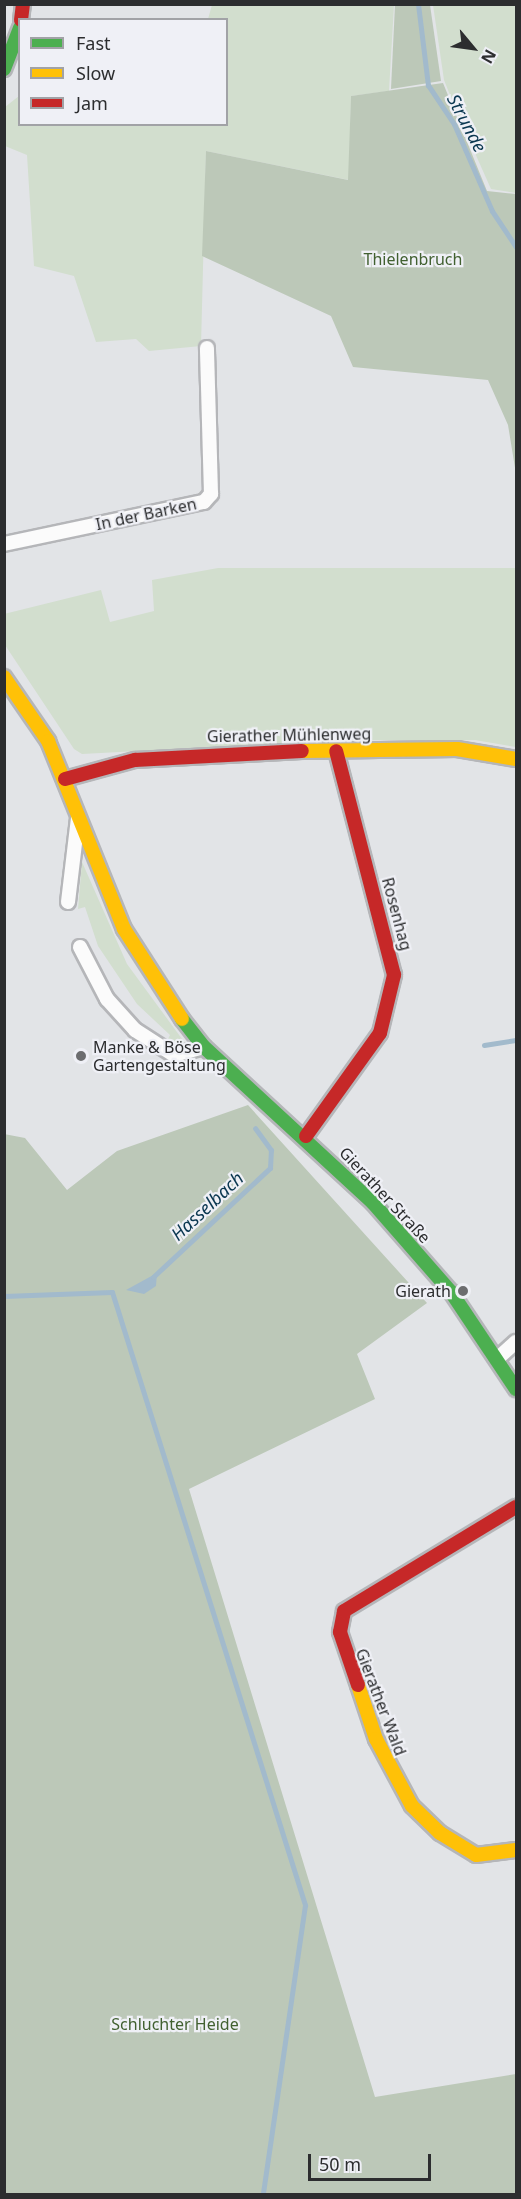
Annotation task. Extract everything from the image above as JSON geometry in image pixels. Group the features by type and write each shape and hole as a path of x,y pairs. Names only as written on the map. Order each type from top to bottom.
{"street":[{"path":"4,69 18,33"},
{"name":"In der Barken","path":"4,544 204,502 210,494 207,348"},
{"name":"Gierather Straße","path":"4,677 48,741 124,929 160,992 204,1047 306,1136 399,1232 498,1358 516,1389"},
{"name":"Gierather Mühlenweg","path":"65,779 135,760 336,751 457,749 516,759"},
{"name":"Rosenhag","path":"306,1136 381,1033 394,975 336,751"},
{"name":"Gierather Straße","path":"68,902 79,813"},
{"path":"80,947 107,999 135,1030 174,1055 204,1047"},
{"path":"498,1358 516,1342"},
{"name":"Gierather Wald","path":"516,1507 359,1599 344,1611 340,1632 376,1739 412,1806 476,1855 516,1850"}],"green space":[{"path":"212,5 394,5 389,91 351,96 349,180 206,151 201,346 149,351 136,339 96,342 74,276 34,266 27,155 5,146 5,107 18,97 18,126 228,126 228,18 208,18"},
{"path":"395,5 430,5 441,81 391,89"},
{"path":"433,5 516,5 516,193 491,189 458,115 444,80"},
{"name":"Thielenbruch","path":"443,83 487,191 516,194 516,474 508,425 488,380 353,367 331,316 202,256 206,151 348,180 351,96"},
{"path":"218,568 516,568 516,747 475,740 342,740 82,754 74,749 5,645 4,614 101,590 110,622 154,611 152,580"},
{"path":"82,862 127,964 185,1043 180,1048 165,1045 170,1035 137,1004 98,946 85,907 78,909"},
{"name":"Schluchter Heide","path":"248,1105 427,1303 357,1354 375,1399 189,1489 375,2097 516,2074 516,2194 5,2194 4,1134 25,1138 67,1190 117,1151"}],"water":[{"path":"157,1273 156,1286 144,1294 126,1290"}],"waterway":[{"name":"Strunde","path":"418,4 428,85 454,124 492,211 516,247"},
{"name":"Hasselbach","path":"484,1045 516,1040"},
{"name":"Hasselbach","path":"153,1277 270,1168 271,1150 255,1128"},
{"path":"4,1296 112,1292 305,1905 263,2194"}],"traffic: fast":[{"path":"4,69 18,33"},
{"path":"182,1019 204,1047 373,1203 451,1292 516,1389"}],"traffic: slow":[{"path":"4,677 48,741 124,929 182,1019"},
{"path":"302,751 457,749 516,759"},
{"path":"358,1685 376,1739 412,1806 440,1833 476,1855 516,1850"}],"traffic: jam":[{"path":"21,18 23,4"},
{"path":"65,779 135,760 302,751"},
{"path":"306,1136 380,1033 394,975 336,751"},
{"path":"358,1685 340,1632 344,1611 516,1507"}],"place":[{"name":"Manke & Böse Gartengestaltung","path":"81,1056"},
{"name":"Gierath","path":"463,1291"}]}
